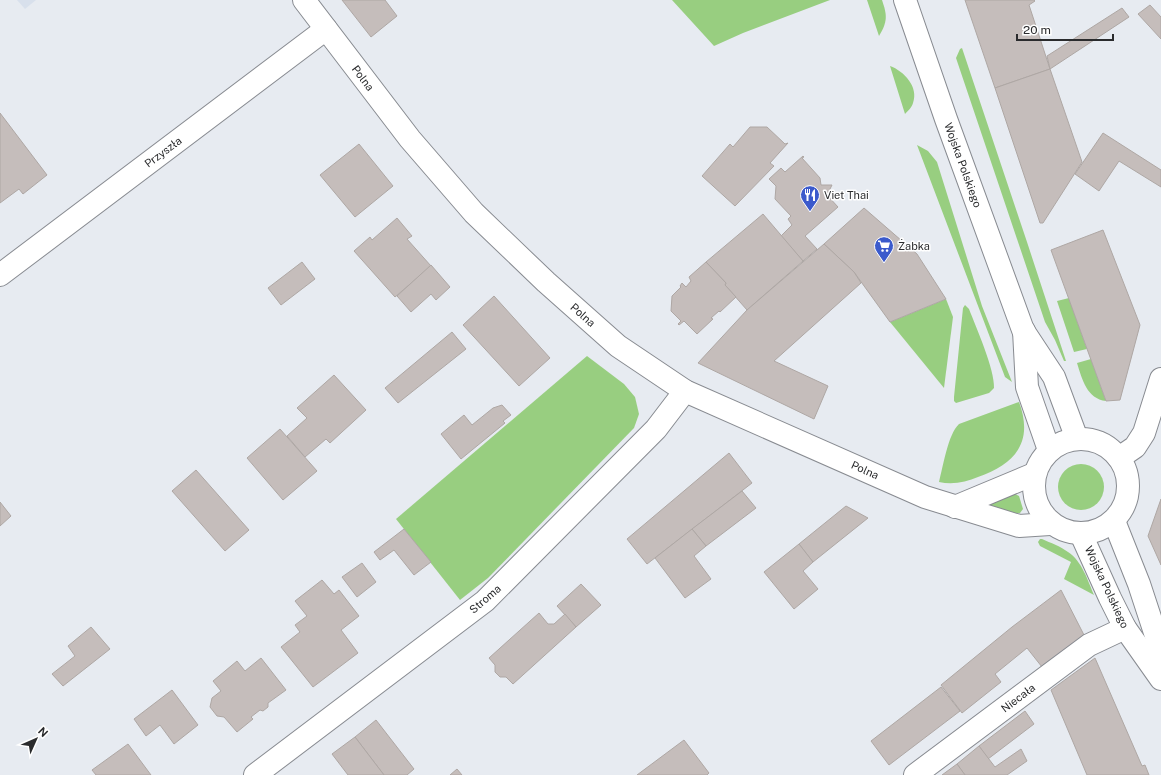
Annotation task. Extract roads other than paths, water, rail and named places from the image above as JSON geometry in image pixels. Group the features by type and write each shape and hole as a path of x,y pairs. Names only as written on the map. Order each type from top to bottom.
{"street":[{"name":"Polna","path":"304,0 410,139 474,213 546,282 618,346 685,391 925,497 1019,526 1050,524"},
{"name":"Wojska Polskiego","path":"905,0 946,120 1024,330 1054,376 1077,439"},
{"name":"Przyszła","path":"0,274 326,29"},
{"name":"Wojska Polskiego","path":"1024,330 1026,387 1049,450"},
{"path":"1119,458 1135,447 1144,433 1161,379"},
{"name":"Stroma","path":"255,775 485,601 656,429 685,391"},
{"path":"1077,439 1089,439 1101,443 1111,449 1119,458 1126,470 1128,484 1127,498 1122,510 1114,521 1099,530 1081,534 1070,533 1050,524 1041,514 1035,501 1033,488 1034,474 1040,461 1049,450 1062,442 1077,439"},
{"path":"955,507 1034,474"},
{"path":"1114,521 1139,584 1161,651"},
{"name":"Wojska Polskiego","path":"1081,534 1125,628 1161,679"},
{"name":"Niecała","path":"915,775 1089,646 1125,628"}],"place":[{"name":"Viet Thai","path":"810,212"},
{"name":"Żabka","path":"884,263"}]}
